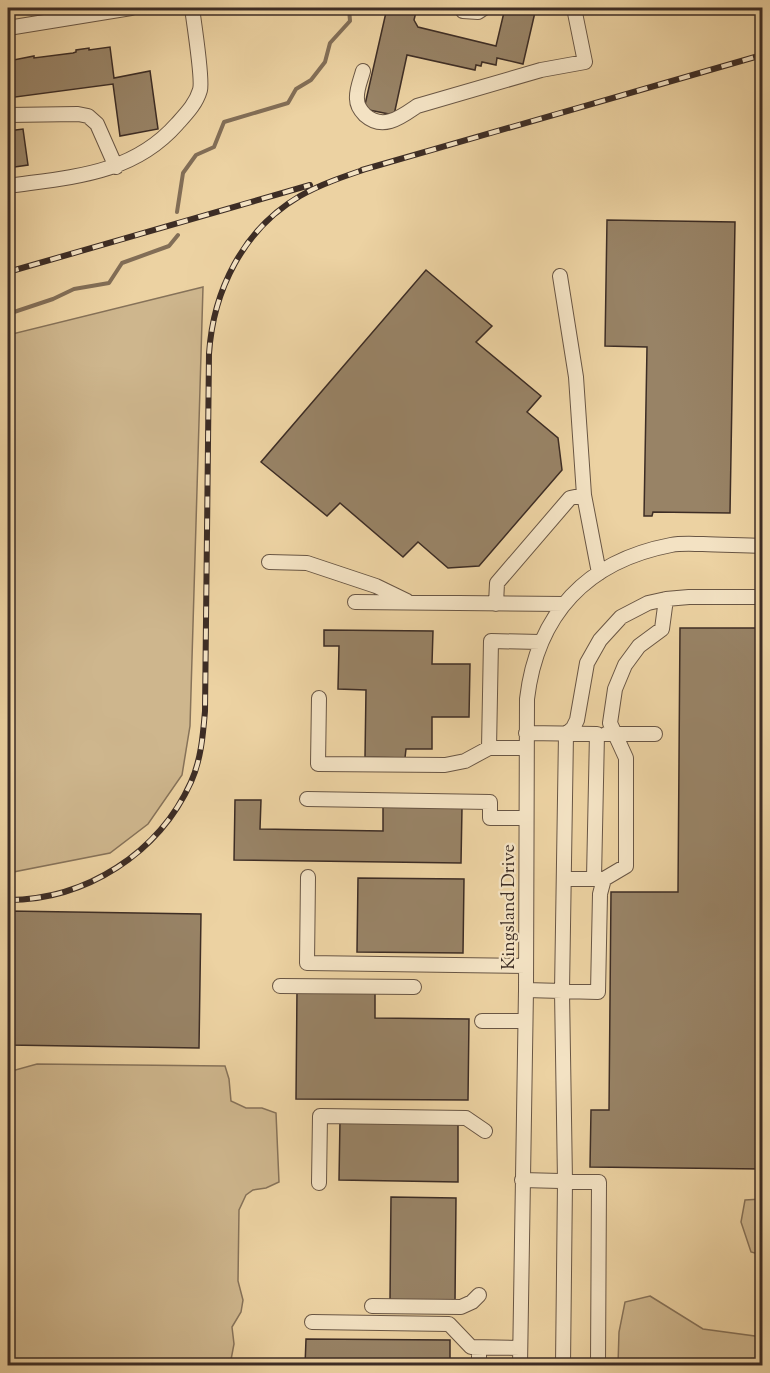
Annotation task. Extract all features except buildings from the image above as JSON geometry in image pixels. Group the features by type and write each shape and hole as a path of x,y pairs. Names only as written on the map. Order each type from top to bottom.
{"street":[{"path":"8,28 131,8"},
{"path":"8,186 72,177 116,167 144,153 165,138 191,107 201,89 192,8"},
{"path":"461,8 464,11 478,12 484,8"},
{"path":"363,70 357,97 360,110 375,121 389,122 417,106 541,70 585,62 574,8"},
{"path":"8,115 78,114 88,116 97,124 116,167"},
{"path":"560,276 576,377 584,495 599,573"},
{"path":"496,604 497,583 570,498 584,495"},
{"name":"Kingsland Drive","path":"520,1365 526,990 526,733 530,673 540,642 564,604 580,585 625,557 673,544 762,546"},
{"path":"269,562 307,563 376,586 412,603"},
{"path":"563,1365 565,1181 562,991 566,734 577,720 587,663 600,640 621,617 648,603 666,599 762,597"},
{"path":"564,879 599,879 626,866 626,758 609,723 615,689 625,665 639,646 662,629 666,599"},
{"path":"355,602 564,604"},
{"path":"489,748 491,641 540,642"},
{"path":"319,698 318,764 446,765 465,761 489,748 526,748"},
{"path":"526,733 655,734"},
{"path":"526,990 598,992 600,894 597,734"},
{"path":"307,799 490,802 490,818 526,818"},
{"path":"308,878 307,963 526,966"},
{"path":"280,986 414,987"},
{"path":"482,1021 525,1021"},
{"path":"320,1183 320,1116 466,1118 485,1131"},
{"path":"522,1180 599,1182 598,1365"},
{"path":"372,1306 461,1307 472,1302 479,1295"},
{"path":"312,1322 449,1324 471,1347 520,1348"},
{"path":"479,1348 479,1365"}],"shaded area":[{"path":"203,287 190,726 182,775 148,824 110,853 8,873 8,335"},
{"path":"37,1064 225,1066 231,1101 246,1108 262,1108 276,1113 279,1182 266,1188 253,1190 246,1195 239,1210 238,1281 243,1300 241,1312 232,1327 234,1344 230,1365 8,1365 8,1072"},
{"path":"762,1199 762,1255 751,1252 741,1222 745,1200"},
{"path":"650,1296 703,1329 762,1337 762,1365 618,1365 619,1332 625,1302"}],"waterway":[{"path":"177,212 183,173 196,155 214,147 224,122 288,103 296,89 311,80 325,62 330,43 350,21 349,8"},
{"path":"8,314 53,299 74,289 109,283 122,263 169,246 178,235"}],"railway":[{"path":"362,170 762,55"},
{"path":"8,900 37,898 65,892 117,868 140,851 160,830 177,807 191,782 199,756 205,711 209,354 217,307 235,264 247,244 262,226 300,196 369,168"},
{"path":"8,272 310,185"}]}
